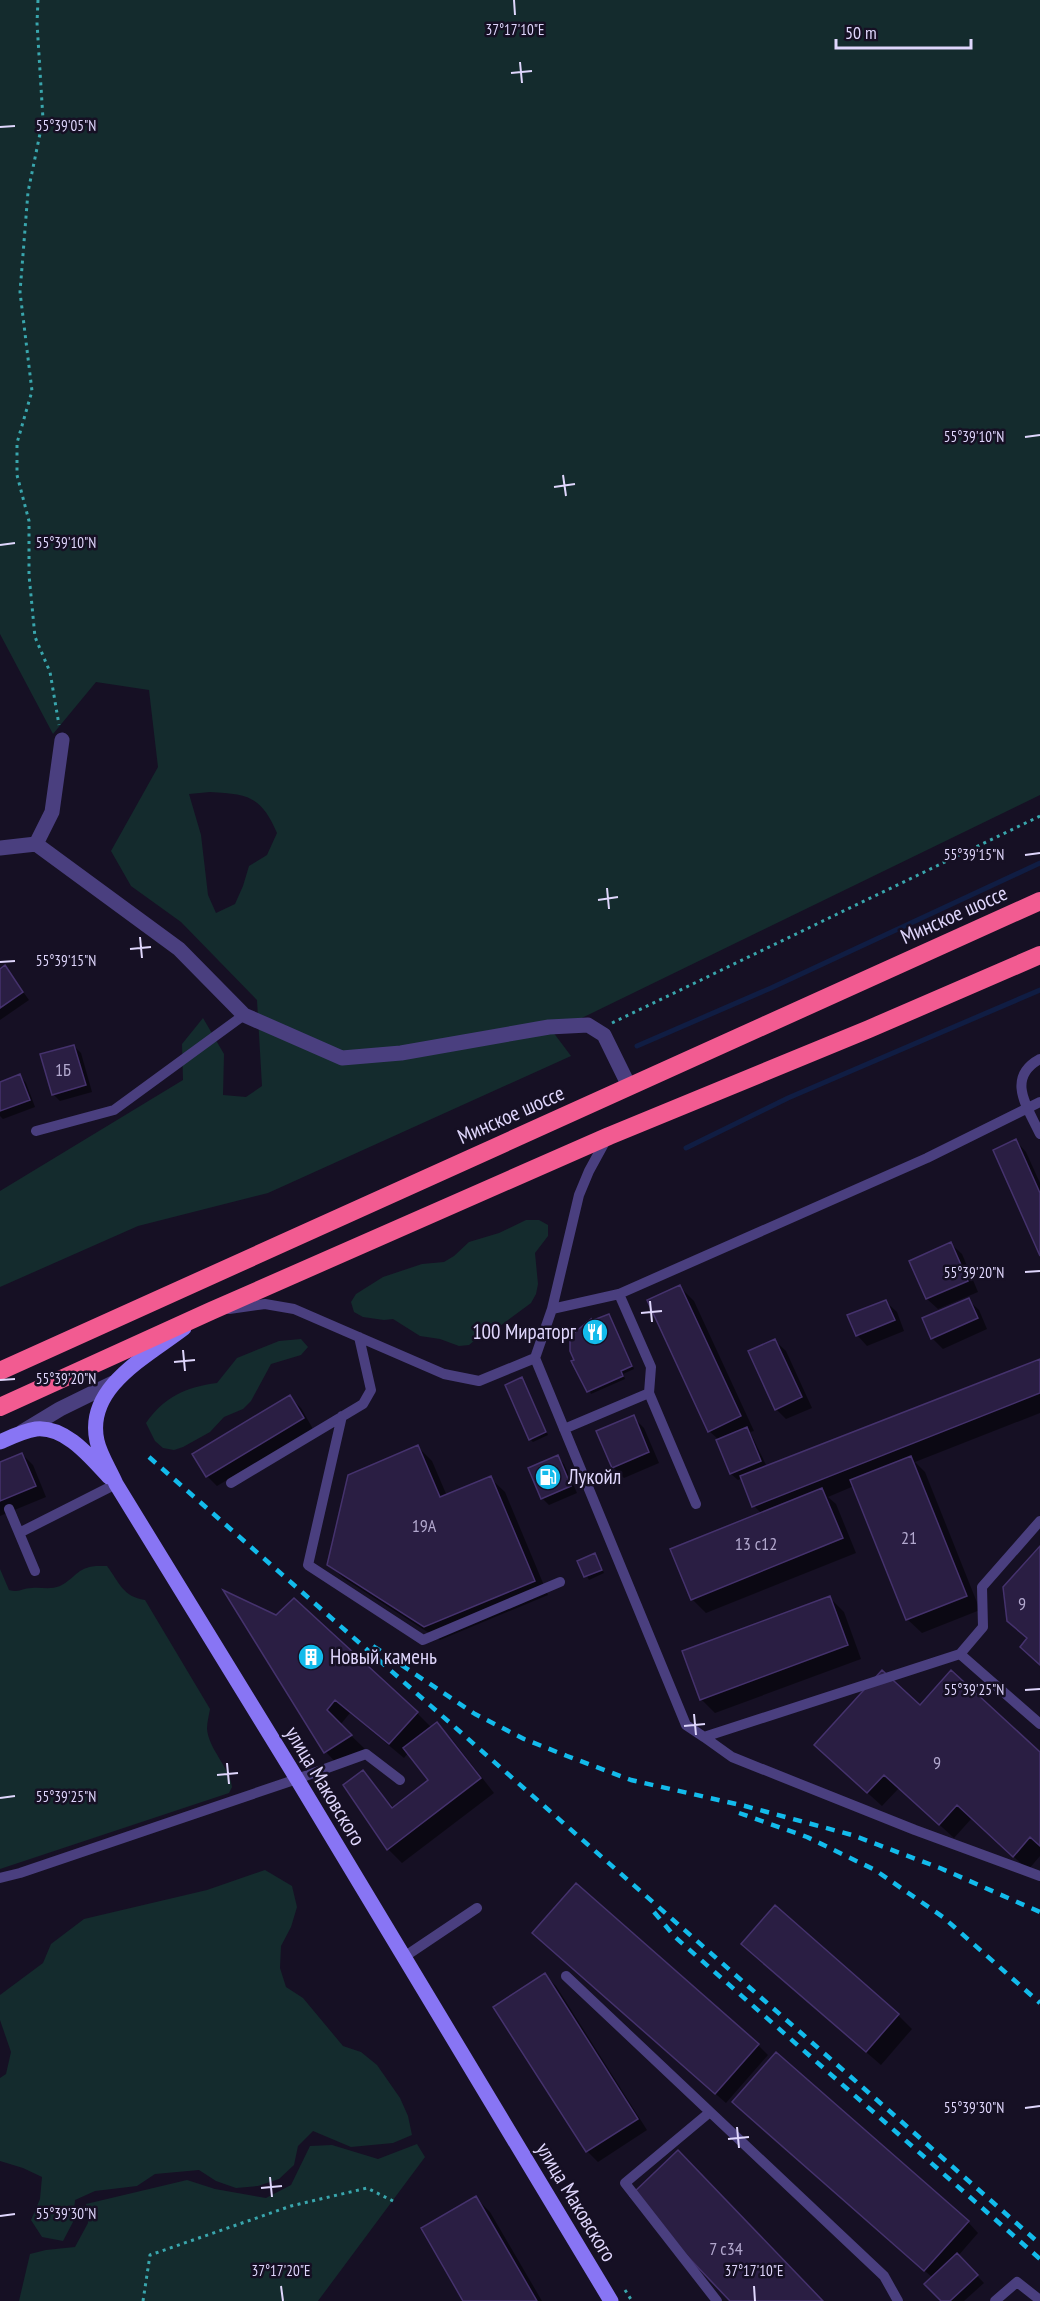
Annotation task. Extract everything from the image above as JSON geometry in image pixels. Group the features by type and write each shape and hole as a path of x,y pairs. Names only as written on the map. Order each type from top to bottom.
{"highway":[{"name":"Минское шоссе","path":"0,1371 1040,900"},
{"path":"0,1407 206,1313 609,1136 869,1029 1040,955"}],"main road":[{"name":"улица Маковского","path":"206,1313 113,1383 100,1402 95,1421 97,1443 116,1484 297,1779 610,2301"},
{"path":"0,1442 34,1429 45,1429 61,1435 81,1449 116,1484"}],"street":[{"path":"36,844 52,812 62,740"},
{"path":"0,848 36,844 179,949 244,1015 342,1058 401,1053 549,1027 588,1025 604,1035 629,1086"},
{"path":"0,1366 42,1352"},
{"path":"17,1435 60,1409 113,1383"}],"lane":[{"path":"36,1131 114,1110 244,1015"},
{"path":"1040,1059 1033,1063 1023,1076 1020,1088 1040,1134"},
{"path":"552,1309 619,1294 927,1158 1040,1102"},
{"path":"609,1136 589,1171 579,1196 552,1309 535,1358 686,1725 732,1756 915,1830 1040,1876"},
{"path":"619,1294 651,1367 649,1393 696,1504"},
{"path":"206,1313 265,1304 294,1309 444,1374 479,1381 535,1358"},
{"path":"231,1483 363,1404 371,1390 359,1337"},
{"path":"564,1429 649,1393"},
{"path":"342,1416 308,1565 423,1640 560,1582"},
{"path":"19,1533 116,1484"},
{"path":"9,1509 35,1571"},
{"path":"704,1737 960,1653 983,1627 982,1587 1040,1521"},
{"path":"960,1653 1040,1724"},
{"path":"0,1878 20,1874 366,1754 400,1780"},
{"path":"404,1957 477,1908"},
{"path":"566,1976 884,2276 898,2301"},
{"path":"710,2112 625,2183 717,2301"},
{"path":"995,2301 1017,2282 1040,2300"}],"path":[{"path":"38,0 37,23 43,119 28,192 20,292 32,391 16,443 17,475 29,521 29,575 35,637 50,672 62,740"},
{"path":"597,1030 1040,816"},
{"path":"143,2301 150,2255 291,2206 367,2188 397,2204"}],"green space":[{"path":"0,0 1040,0 1040,795 553,1032 571,1056 268,1193 138,1226 0,1287 0,1191 183,1080 182,1044 203,1018 224,1054 223,1095 246,1097 262,1086 257,1000 181,922 131,886 111,851 158,767 149,690 96,682 53,734 0,634","holes":["210,792 234,794 252,799 265,811 277,833 267,855 249,866 235,904 216,913 208,895 201,835 189,794"]},
{"path":"526,1220 539,1220 548,1225 548,1236 535,1253 538,1284 536,1294 531,1303 496,1329 486,1331 469,1345 459,1346 440,1339 420,1336 393,1319 363,1317 354,1312 351,1302 356,1294 383,1277 422,1264 444,1262 469,1242 499,1233"},
{"path":"301,1339 308,1347 301,1355 271,1364 251,1401 243,1409 224,1417 210,1432 183,1447 174,1450 163,1448 155,1441 146,1423 168,1400 195,1387 217,1383 237,1358 279,1341"},
{"path":"96,1566 107,1566 126,1592 145,1600 210,1709 207,1726 209,1737 232,1787 229,1793 0,1869 0,1569 9,1590 16,1591 60,1586 80,1571"},
{"path":"265,1870 292,1886 297,1907 291,1927 281,1946 280,1968 286,1987 303,1998 343,2046 361,2052 377,2065 400,2098 408,2116 412,2135 393,2143 351,2147 313,2131 298,2146 294,2165 279,2179 258,2186 236,2188 216,2181 199,2170 155,2174 137,2186 95,2191 75,2200 73,2222 63,2241 42,2237 31,2220 40,2199 42,2177 0,2161 0,2078 6,2074 11,2052 0,2020 0,1995 43,1963 51,1944 84,1919 207,1890"},
{"path":"417,2144 425,2157 318,2301 19,2301 30,2254 75,2247 88,2223 86,2204 187,2180 215,2189 266,2198 291,2185 310,2146 332,2145 378,2159"}],"building":[{"path":"5,965 23,992 0,1008 0,969"},
{"path":"74,1045 86,1085 52,1095 40,1054"},
{"path":"20,1074 30,1100 0,1111 0,1082"},
{"path":"1016,1139 1040,1193 1040,1256 993,1150"},
{"path":"951,1242 968,1281 926,1299 909,1261"},
{"path":"680,1285 741,1416 708,1432 647,1300"},
{"path":"969,1298 978,1318 931,1339 922,1318"},
{"path":"886,1300 895,1320 856,1336 847,1315"},
{"path":"609,1314 632,1366 621,1371 623,1376 587,1392 571,1361 574,1360 570,1351 570,1341 574,1333 591,1319 591,1321"},
{"path":"775,1339 802,1397 775,1410 748,1351"},
{"path":"1040,1359 1040,1393 752,1507 740,1476"},
{"path":"522,1377 546,1432 529,1440 505,1385"},
{"path":"290,1395 304,1418 206,1477 192,1454"},
{"path":"634,1415 649,1452 612,1468 596,1431"},
{"path":"747,1427 761,1461 730,1474 716,1440"},
{"path":"418,1445 440,1497 491,1476 535,1581 424,1627 327,1565 348,1475"},
{"path":"22,1453 36,1486 0,1501 0,1462"},
{"path":"558,1455 571,1486 541,1499 528,1468"},
{"path":"911,1456 967,1596 906,1620 850,1480"},
{"path":"822,1488 843,1538 691,1600 670,1549"},
{"path":"1040,1546 1040,1665 1020,1647 1027,1638 1007,1621 1003,1587"},
{"path":"595,1553 602,1570 584,1577 577,1561"},
{"name":"Новый камень","path":"223,1590 276,1615 294,1598 418,1712 389,1744 335,1700 327,1710 352,1735 324,1753"},
{"path":"830,1596 848,1645 700,1700 682,1651"},
{"path":"882,1670 920,1705 951,1670 1040,1752 1040,1846 1030,1837 1013,1857 957,1805 939,1825 884,1775 867,1793 814,1745"},
{"path":"437,1722 481,1778 387,1850 343,1785 363,1770 392,1808 428,1780 403,1748"},
{"path":"576,1883 759,2044 715,2094 532,1933"},
{"path":"775,1905 899,2014 866,2052 741,1944"},
{"path":"545,1973 638,2119 586,2152 493,2007"},
{"path":"776,2052 969,2221 924,2271 732,2102"},
{"path":"678,2150 823,2301 730,2301 630,2196"},
{"path":"476,2196 537,2301 463,2301 421,2228"},
{"path":"957,2253 978,2275 950,2301 941,2301 924,2284"}],"waterway":[{"path":"637,1046 771,988 1040,863"},
{"path":"686,1148 788,1098 1040,990"}],"railway":[{"path":"149,1457 1040,2244"},
{"path":"373,1646 475,1714 524,1739 631,1780 745,1806 852,1835 940,1868 1040,1912"},
{"path":"739,1813 807,1837 875,1870 943,1917 1040,2003"},
{"path":"654,1912 675,1937 1040,2259"}],"place":[{"name":"100 Мираторг","path":"595,1332"},
{"name":"Лукойл","path":"548,1477"},
{"name":"Новый камень","path":"311,1657"}]}
